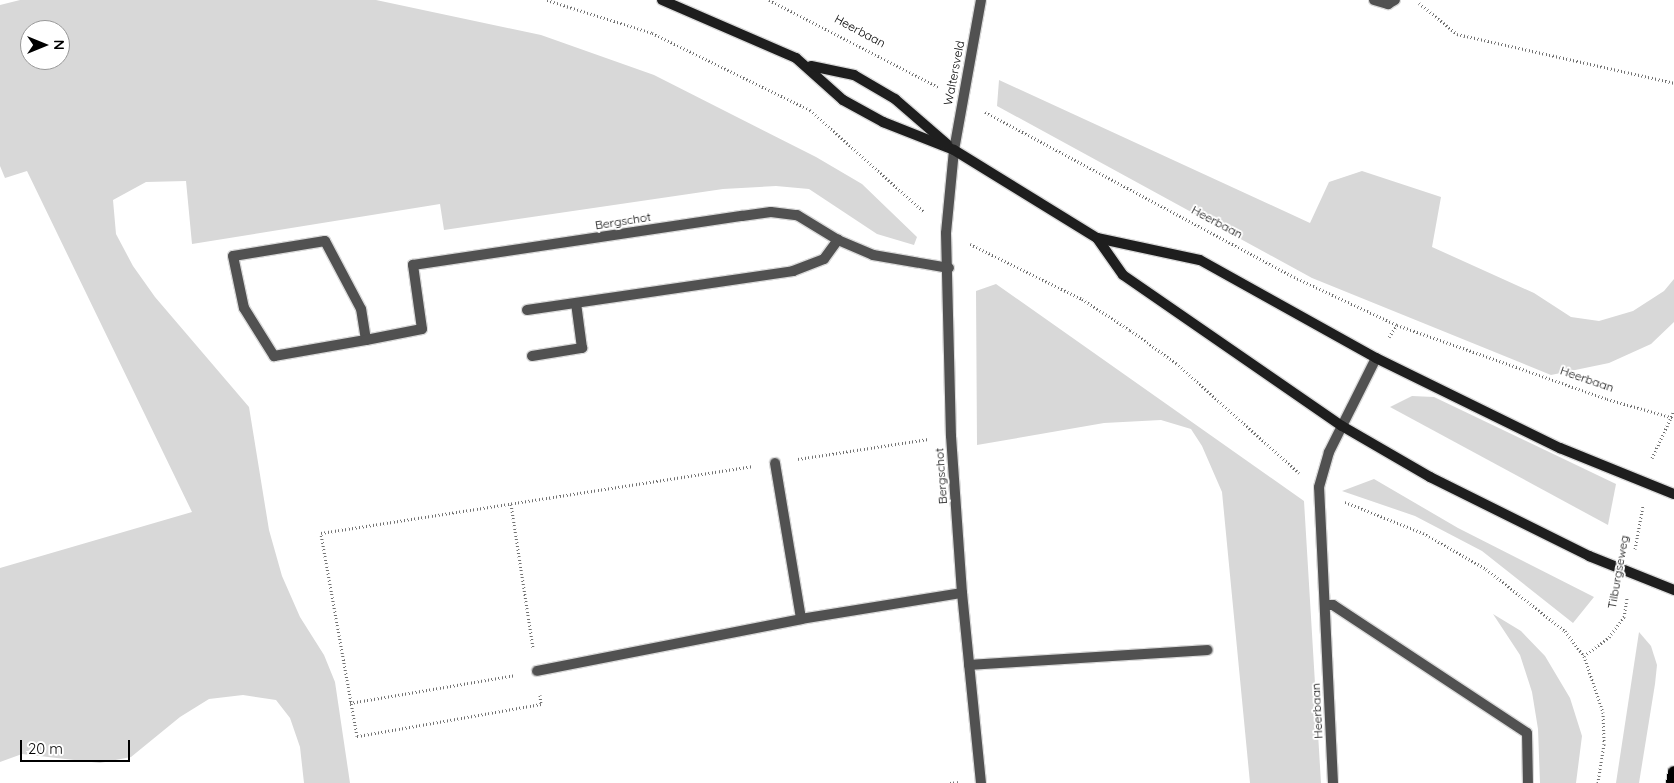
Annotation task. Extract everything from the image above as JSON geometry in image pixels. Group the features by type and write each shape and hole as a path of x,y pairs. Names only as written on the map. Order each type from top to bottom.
{"main road":[{"path":"1672,783 1674,772"}],"street":[{"path":"662,0 748,34 810,66 854,75 888,95 954,150 1097,238 1200,260 1376,358 1560,448 1647,485 1674,494"},
{"name":"Waltersveld","path":"954,150 980,0"},
{"path":"1374,0 1388,4 1395,0"},
{"path":"810,66 843,100 884,122 954,150"},
{"name":"Bergschot","path":"954,150 946,233 949,268 950,436 962,593 982,783"},
{"name":"Bergschot","path":"366,340 361,309 326,241 233,256 244,308 274,356 366,340 422,330 413,265 771,212 797,215 838,240 873,255 949,268"},
{"path":"1097,238 1123,275 1342,426 1430,477 1589,556 1674,590"},
{"path":"527,310 793,271 824,259 838,240"},
{"path":"532,356 582,348 576,303"},
{"name":"Heerbaan","path":"1334,783 1320,488 1329,452 1376,358"},
{"path":"775,463 800,619"},
{"path":"537,671 800,619 962,593"},
{"path":"1325,605 1333,605 1527,733 1528,783"},
{"path":"969,665 1208,650"}],"path":[{"path":"547,0 652,33 810,110 946,233 1082,299 1130,330 1176,363 1260,441 1320,488 1362,511 1422,533 1486,569 1565,631 1584,656 1603,712 1604,744 1598,783"},
{"name":"Heerbaan","path":"769,0 962,99 1294,277 1397,325 1607,399 1674,418"},
{"path":"1415,0 1457,34 1674,83"},
{"name":"Tilburgseweg","path":"1584,656 1609,637 1624,617 1651,461 1669,416 1674,411"},
{"path":"512,504 541,704 357,736 321,533 950,436"},
{"path":"350,703 537,671"}],"shaded area":[{"path":"20,0 376,0 541,35 654,75 816,157 862,184 917,237 914,245 877,234 809,189 776,186 723,189 444,230 440,204 192,244 186,181 146,182 113,200 116,234 133,266 155,297 249,407 269,530 282,576 300,617 324,655 335,682 350,783 304,783 300,747 290,718 276,700 243,695 209,699 180,717 131,757 100,763 22,754 0,762 0,568 192,512 27,171 5,178 0,166 0,5"},
{"path":"999,80 1310,223 1329,182 1362,171 1441,197 1432,247 1534,293 1571,317 1599,321 1633,311 1664,291 1674,279 1674,322 1651,344 1609,363 1551,375 1312,278 997,106"},
{"path":"996,284 1304,501 1321,783 1250,783 1222,492 1202,446 1191,429 1161,420 1104,423 977,445 976,291"},
{"path":"1412,396 1434,397 1616,484 1608,525 1390,407"},
{"path":"1374,479 1458,528 1594,597 1573,623 1482,551 1415,516 1342,491"},
{"path":"1493,614 1521,631 1545,656 1570,698 1582,736 1576,783 1540,783 1538,729 1532,692 1520,655"},
{"path":"1639,632 1651,646 1657,665 1655,684 1639,783 1616,783"}]}
